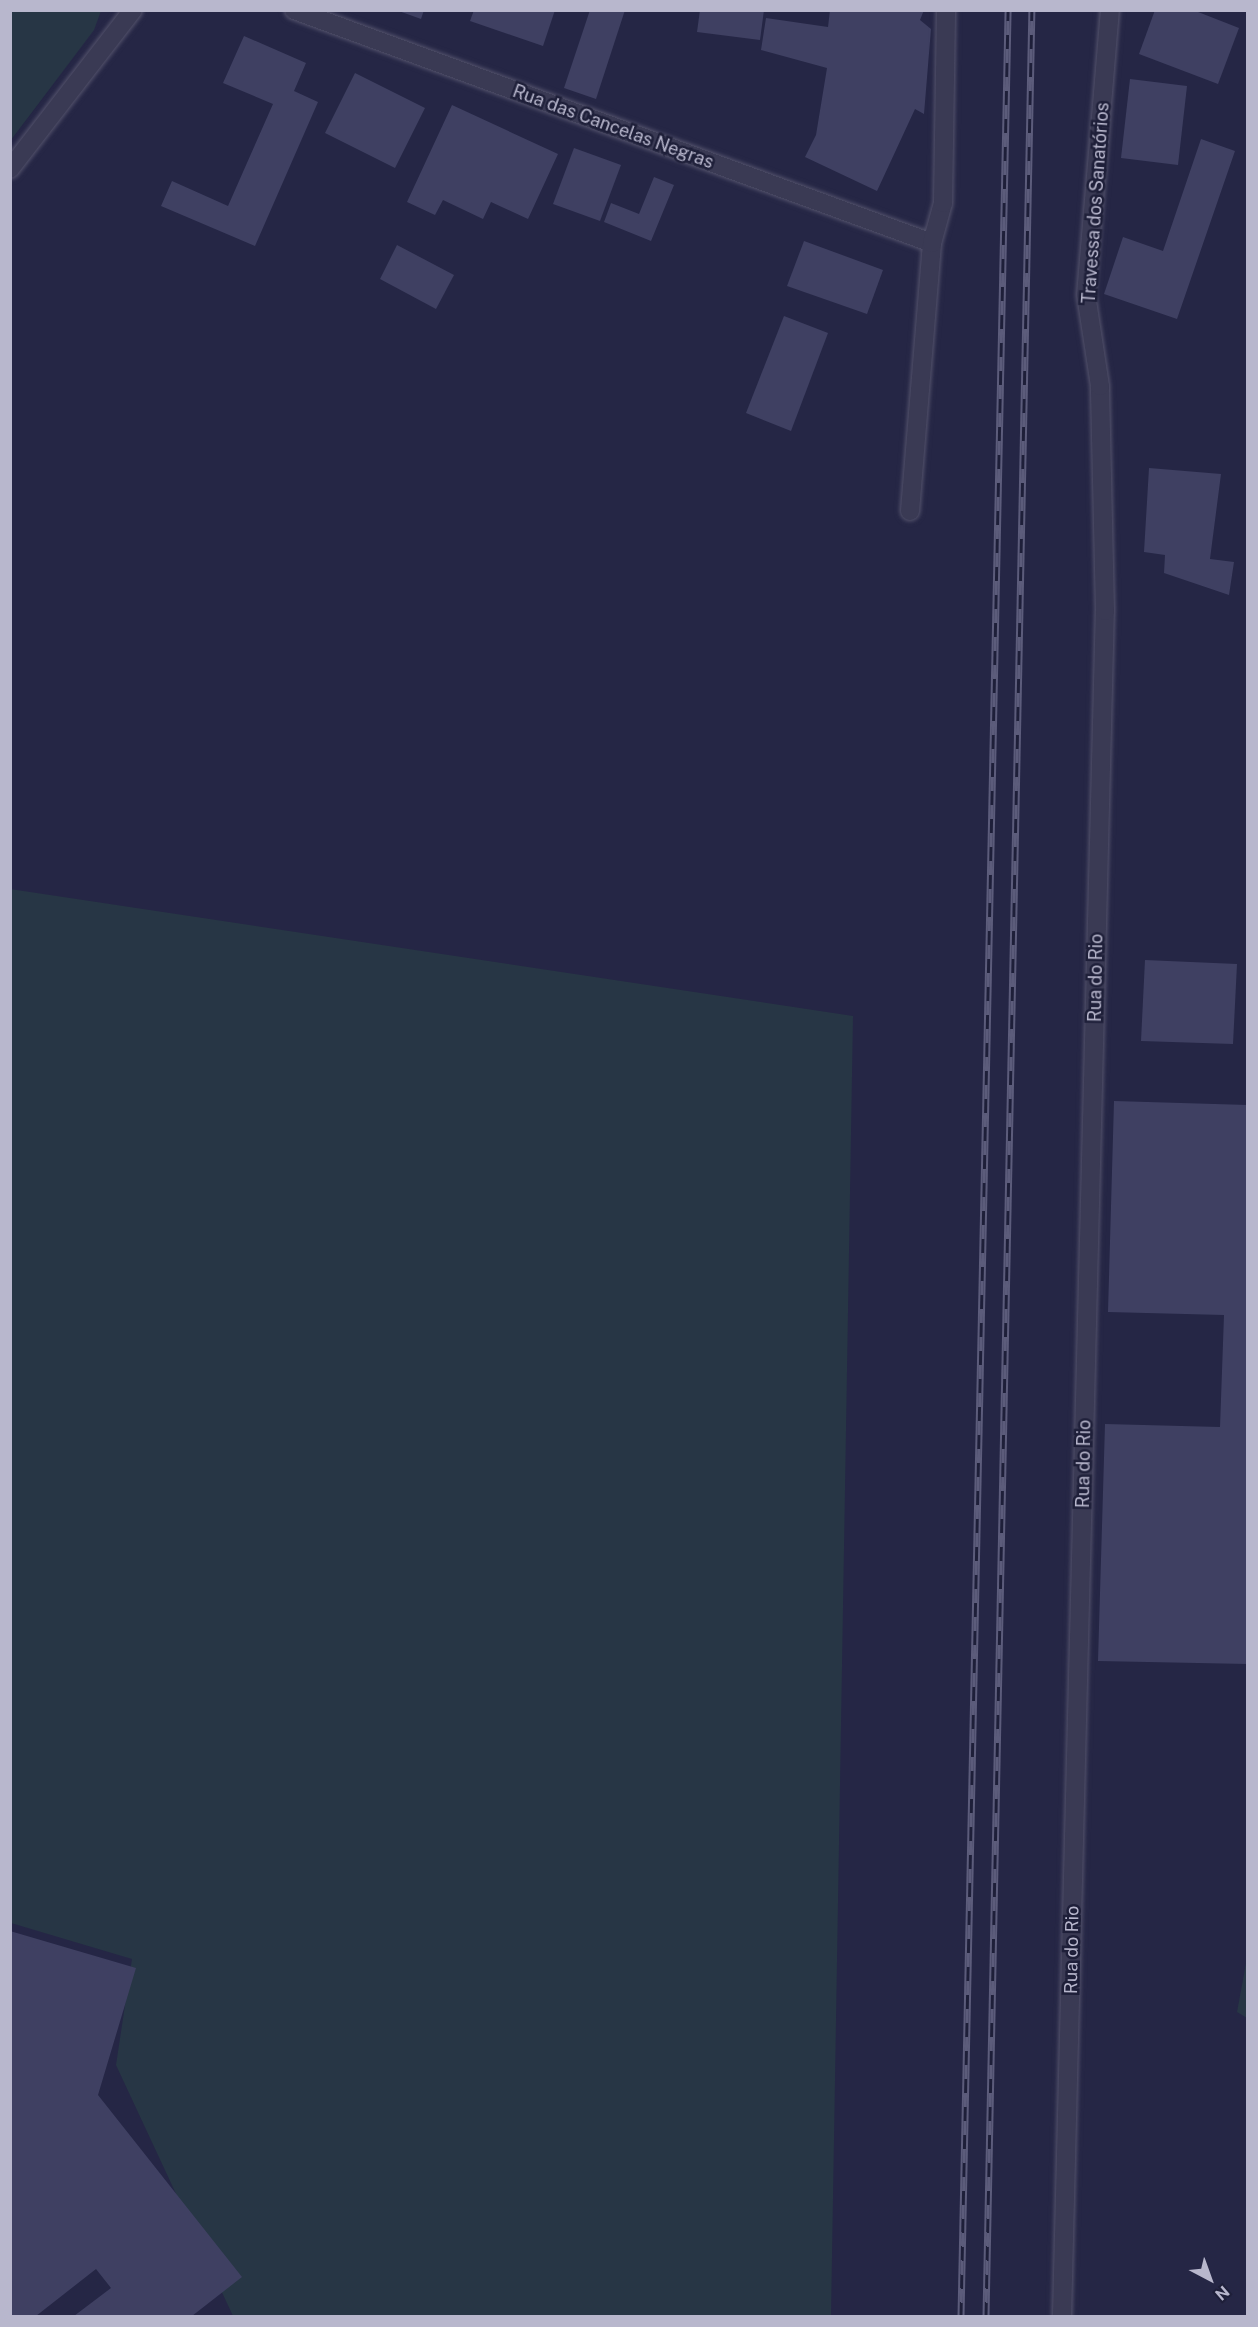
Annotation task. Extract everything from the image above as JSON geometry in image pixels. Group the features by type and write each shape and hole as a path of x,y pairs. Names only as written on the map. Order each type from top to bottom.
{"street":[{"path":"10,169 133,10"},
{"name":"Rua das Cancelas Negras","path":"294,10 932,243"},
{"path":"910,511 932,243 943,203 946,10"},
{"name":"Travessa dos Sanatórios","path":"1105,611 1100,387 1086,295 1110,10"},
{"name":"Rua do Rio","path":"1062,2316 1105,611"}],"shaded area":[{"path":"11,10 101,11 94,30 11,140"},
{"path":"10,889 853,1016 831,2316 233,2316 116,2065 132,1959 11,1923"},
{"path":"1247,1958 1247,2018 1237,2012"}],"building":[{"path":"396,10 424,10 421,19"},
{"path":"474,10 555,10 543,46 470,21"},
{"path":"590,10 625,10 596,99 564,88"},
{"path":"700,10 764,10 760,40 697,32"},
{"path":"830,10 924,10 920,20 931,29 924,114 915,109 877,191 805,157 816,135 827,68 761,50 766,18 828,27"},
{"path":"1155,10 1193,10 1239,28 1218,84 1139,54"},
{"path":"244,36 306,63 294,91 318,102 255,246 161,206 172,181 228,206 273,104 223,83"},
{"path":"355,73 425,108 395,168 325,133"},
{"path":"1130,79 1187,86 1178,165 1121,158"},
{"path":"452,105 558,154 528,219 491,202 483,219 443,200 435,215 407,202"},
{"path":"1201,139 1235,151 1177,319 1104,294 1123,237 1163,251"},
{"path":"574,148 621,165 600,221 553,204"},
{"path":"654,177 674,185 651,241 604,222 611,203 639,214"},
{"path":"804,241 883,270 867,314 787,286"},
{"path":"397,245 454,275 436,309 380,279"},
{"path":"784,316 828,333 791,431 746,413"},
{"path":"1149,468 1221,474 1210,559 1234,562 1229,595 1164,573 1165,555 1144,552"},
{"path":"1145,960 1237,964 1233,1044 1141,1041"},
{"path":"1114,1101 1248,1105 1248,1664 1098,1661 1105,1424 1220,1427 1224,1315 1108,1312"},
{"path":"10,1931 136,1968 98,2095 242,2277 192,2316 74,2316 111,2288 96,2269 36,2316 10,2316"}],"railway":[{"path":"961,2316 1008,10"},
{"path":"986,2316 1032,10"}]}
